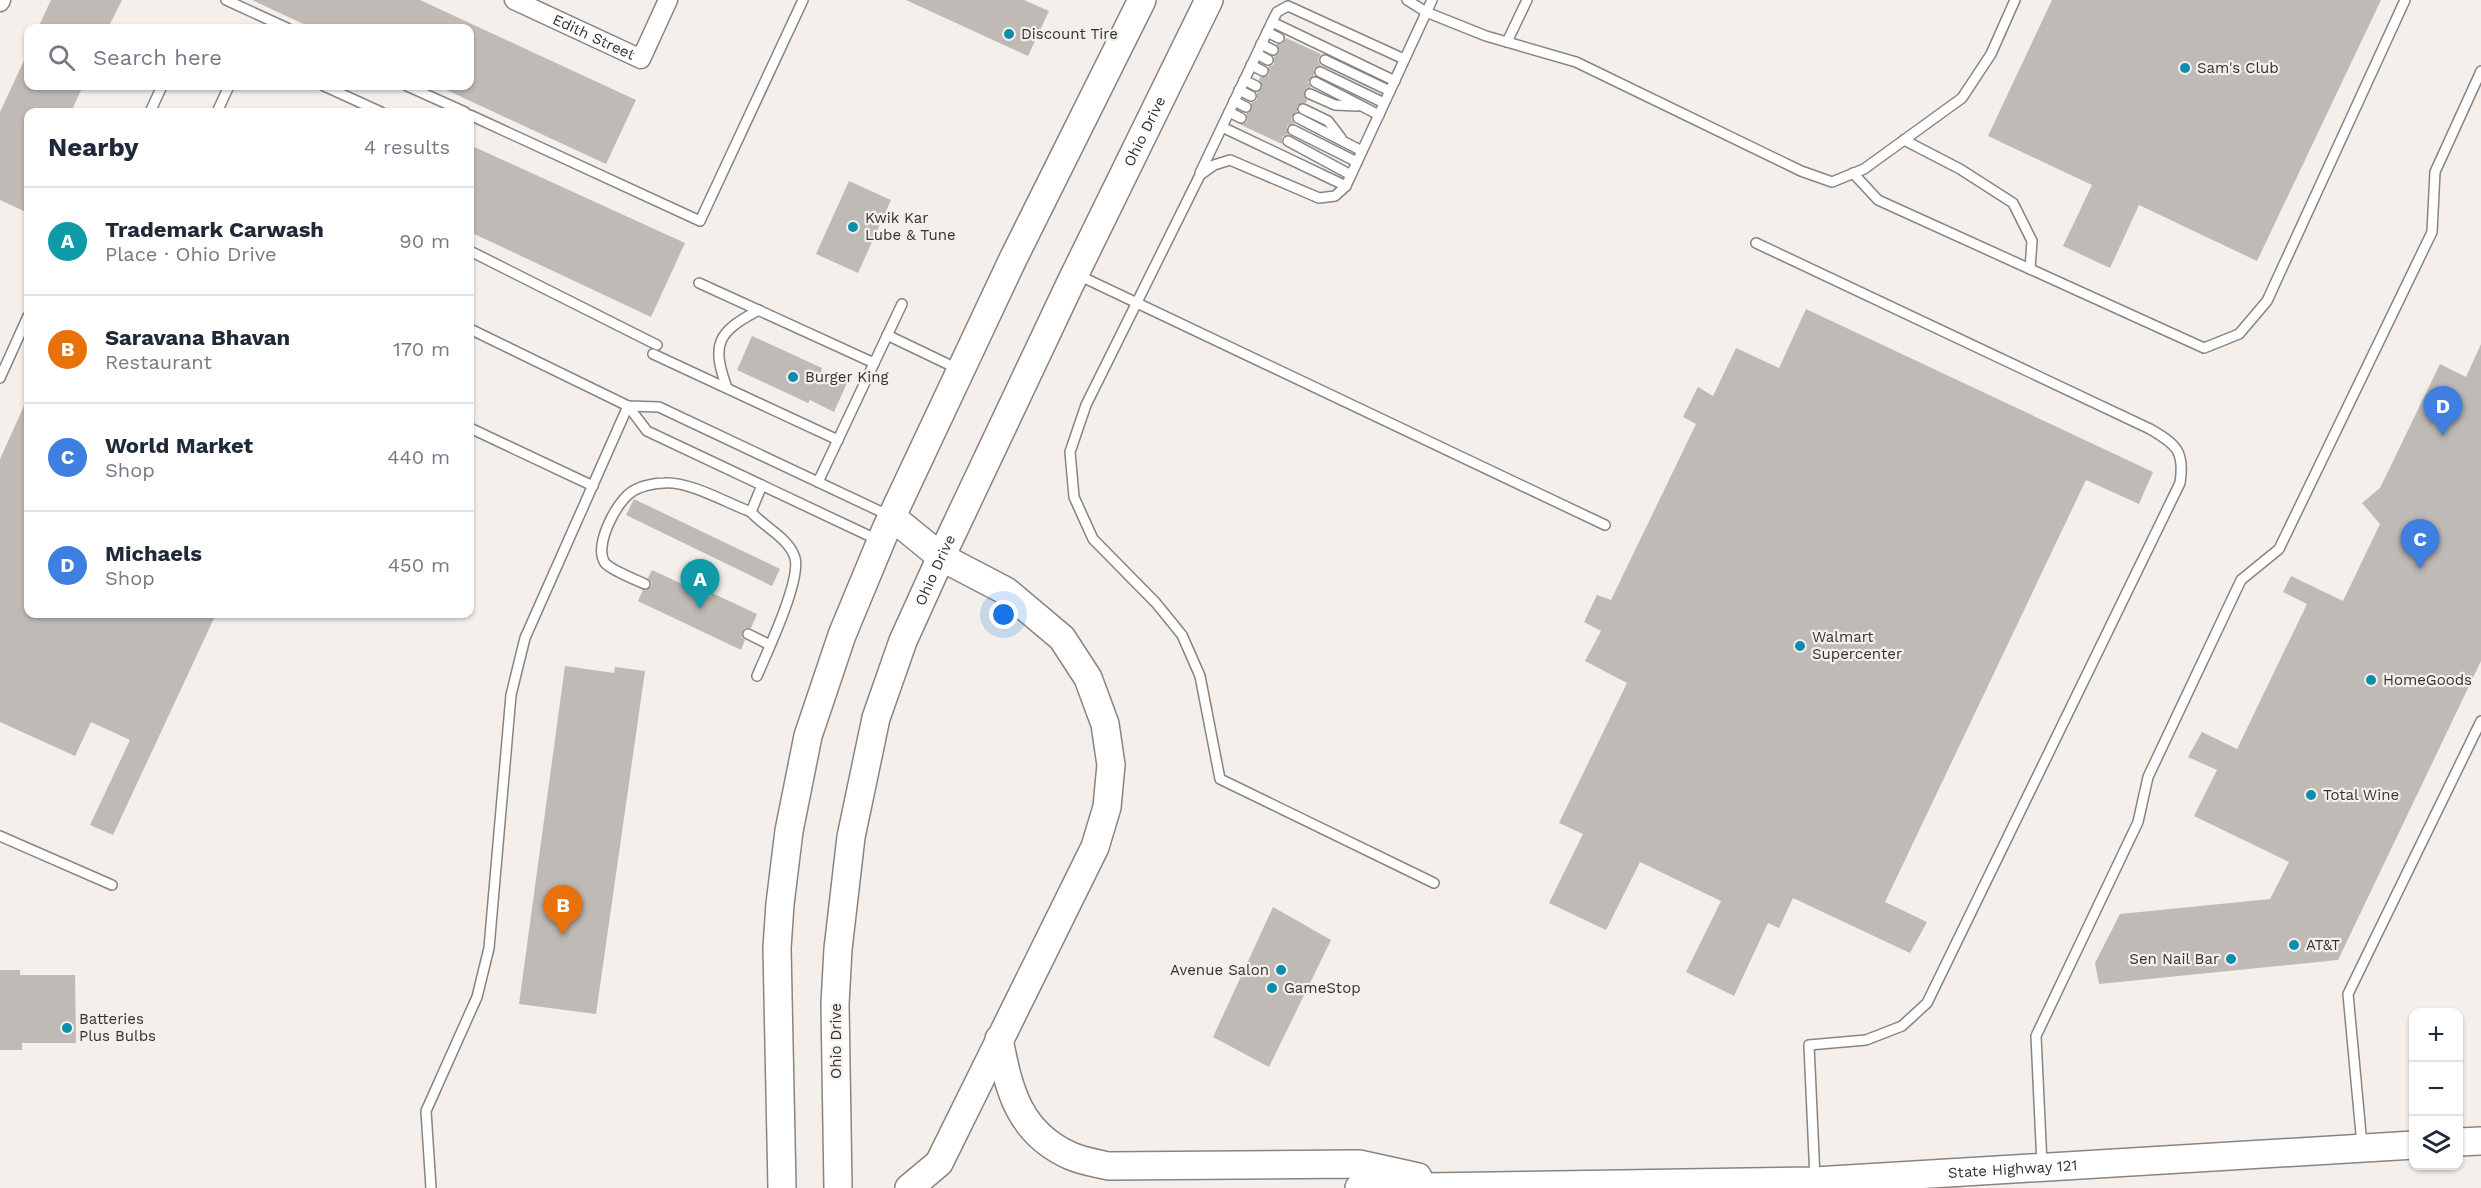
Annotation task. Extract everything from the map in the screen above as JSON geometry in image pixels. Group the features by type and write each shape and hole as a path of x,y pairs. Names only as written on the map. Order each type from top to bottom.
{"main road":[{"path":"782,1188 777,948 789,831 808,736 842,635 881,542 1013,259 1142,0"},
{"name":"Ohio Drive","path":"838,1188 836,993 843,894 851,837 876,718 903,641 941,557 1075,274 1209,0"},
{"path":"892,518 941,557 1006,591 1062,638 1088,678 1105,724 1111,765 1107,807 1095,848 939,1163 909,1188"},
{"path":"881,542 941,557"},
{"path":"999,1039 1008,1083 1020,1114 1040,1136 1071,1156 1108,1166 1359,1164 1465,1187"},
{"path":"2463,1142 2481,1141"},
{"name":"State Highway 121","path":"1359,1188 1815,1181 2409,1144"}],"street":[{"name":"Edith Street","path":"514,0 641,59 668,0"}],"lane":[{"path":"226,0 278,24"},
{"path":"474,117 700,221 803,0"},
{"path":"1407,0 1426,12 1507,42 1576,62 1801,171 1832,182 1864,169 1962,98 1991,54 2015,0"},
{"path":"1200,175 1214,165 1230,160 1318,198 1335,196 1346,186 1432,0"},
{"path":"1507,42 1527,0"},
{"path":"1853,173 1878,200 2204,348 2239,334 2267,301 2404,0"},
{"path":"1404,59 1288,6 1277,12 1138,303 1086,405 1070,452 1074,497 1093,539 1156,603 1182,635 1200,676 1220,779 1434,883"},
{"path":"1272,22 1395,81"},
{"path":"1267,32 1279,38"},
{"path":"1262,44 1273,50"},
{"path":"1257,54 1269,60"},
{"path":"1325,60 1390,91"},
{"path":"1251,65 1263,71"},
{"path":"2042,1168 2036,1036 2138,822 2148,777 2241,580 2279,549 2433,232 2435,172 2481,71"},
{"path":"1320,72 1384,103"},
{"path":"1244,80 1256,86"},
{"path":"1315,82 1379,115"},
{"path":"152,108 160,90"},
{"path":"219,108 227,90"},
{"path":"333,90 372,108"},
{"path":"416,90 456,108"},
{"path":"1239,90 1251,96"},
{"path":"1310,94 1335,105 1362,106"},
{"path":"1234,101 1246,107"},
{"path":"1303,109 1328,122 1345,142"},
{"path":"1229,112 1241,118"},
{"path":"1298,118 1362,151"},
{"path":"1222,127 1346,186"},
{"path":"1293,130 1357,162"},
{"path":"1904,140 1960,169 2013,203 2032,241 2030,269"},
{"path":"1288,141 1351,175"},
{"path":"1756,243 2150,429 2174,443 2182,466 2180,483 1927,1003 1902,1026 1866,1040 1809,1045 1815,1181"},
{"path":"474,253 728,388 838,440"},
{"path":"1075,274 1605,525"},
{"path":"699,283 874,363"},
{"path":"818,482 902,304"},
{"path":"728,388 720,367 719,346 729,329 759,310"},
{"path":"0,378 24,325"},
{"path":"474,331 628,406 659,406 892,518"},
{"path":"887,335 962,371"},
{"path":"628,406 647,431 881,542"},
{"path":"431,1188 426,1111 477,997 489,948 511,695 525,638 628,406"},
{"path":"474,430 593,486"},
{"path":"645,584 606,564 600,552 605,529 618,507 632,491 666,483 690,488 751,512 784,541 795,559 793,584 757,676"},
{"path":"751,512 762,485"},
{"path":"748,634 770,645"},
{"path":"2362,1147 2348,994 2481,721"},
{"path":"0,836 112,885"}],"building":[{"path":"51,0 122,0 110,24 40,24"},
{"path":"252,0 420,0 472,24 303,24"},
{"name":"Discount Tire","path":"906,0 1024,0 1049,11 1028,56"},
{"name":"Sam's Club","path":"2052,0 2381,0 2257,261 2139,205 2110,268 2063,246 2092,185 1988,136"},
{"path":"474,25 636,100 606,164 447,90 474,90"},
{"path":"1286,38 1321,54 1318,60 1321,66 1314,69 1314,75 1308,82 1311,88 1304,92 1306,103 1297,106 1297,111 1291,118 1294,124 1287,126 1288,134 1282,137 1282,144 1239,124 1247,122 1246,114 1252,109 1251,103 1257,100 1257,93 1262,88 1260,77 1269,75 1268,67 1274,64 1274,57 1279,52 1276,44 1282,44"},
{"path":"24,61 24,90 81,90 73,108 24,108 24,211 0,200 0,112"},
{"path":"474,147 685,243 651,317 474,234"},
{"name":"Kwik Kar Lube & Tune","path":"849,181 891,200 858,273 816,254"},
{"name":"Walmart Supercenter","path":"1806,309 2153,472 2139,504 2086,480 1885,902 1927,922 1910,953 1793,898 1779,928 1768,923 1734,996 1686,972 1721,901 1640,862 1606,930 1549,903 1583,834 1559,823 1627,683 1585,661 1601,631 1584,622 1597,595 1611,600 1696,424 1683,417 1698,387 1713,396 1736,348 1779,368"},
{"name":"Burger King","path":"752,336 822,368 821,371 847,383 834,412 810,400 808,403 737,370"},
{"path":"2481,344 2481,661 2338,960 2099,984 2095,963 2120,914 2270,899 2289,862 2194,816 2217,770 2188,757 2202,732 2237,749 2307,604 2283,592 2291,576 2343,601 2380,524 2362,503 2380,488 2440,364 2466,377"},
{"path":"24,406 24,618 214,618 113,835 90,825 130,740 91,722 75,756 0,722 0,459"},
{"path":"634,499 780,569 772,586 626,515"},
{"path":"652,570 710,597 712,593 757,614 751,628 745,628 742,632 745,640 741,650 638,601 643,590 651,587 652,583 648,578"},
{"path":"565,666 614,673 615,667 645,671 596,1014 519,1004"},
{"name":"GameStop","path":"1273,907 1331,940 1269,1067 1213,1037"},
{"path":"0,970 20,970 20,975 75,975 76,1043 22,1043 22,1050 0,1050"}],"place":[{"name":"Discount Tire","path":"1009,34"},
{"name":"Sam's Club","path":"2185,68"},
{"name":"Kwik Kar Lube & Tune","path":"853,227"},
{"name":"Burger King","path":"793,377"},
{"name":"Michaels","path":"2443,436"},
{"name":"World Market","path":"2420,569"},
{"name":"Trademark Carwash","path":"700,609"},
{"name":"Walmart Supercenter","path":"1800,646"},
{"name":"HomeGoods","path":"2371,680"},
{"name":"Total Wine","path":"2311,795"},
{"name":"Saravana Bhavan","path":"563,935"},
{"name":"AT&T","path":"2294,945"},
{"name":"Sen Nail Bar","path":"2231,959"},
{"name":"Avenue Salon","path":"1281,970"},
{"name":"GameStop","path":"1272,988"},
{"name":"Batteries Plus Bulbs","path":"67,1028"}]}
